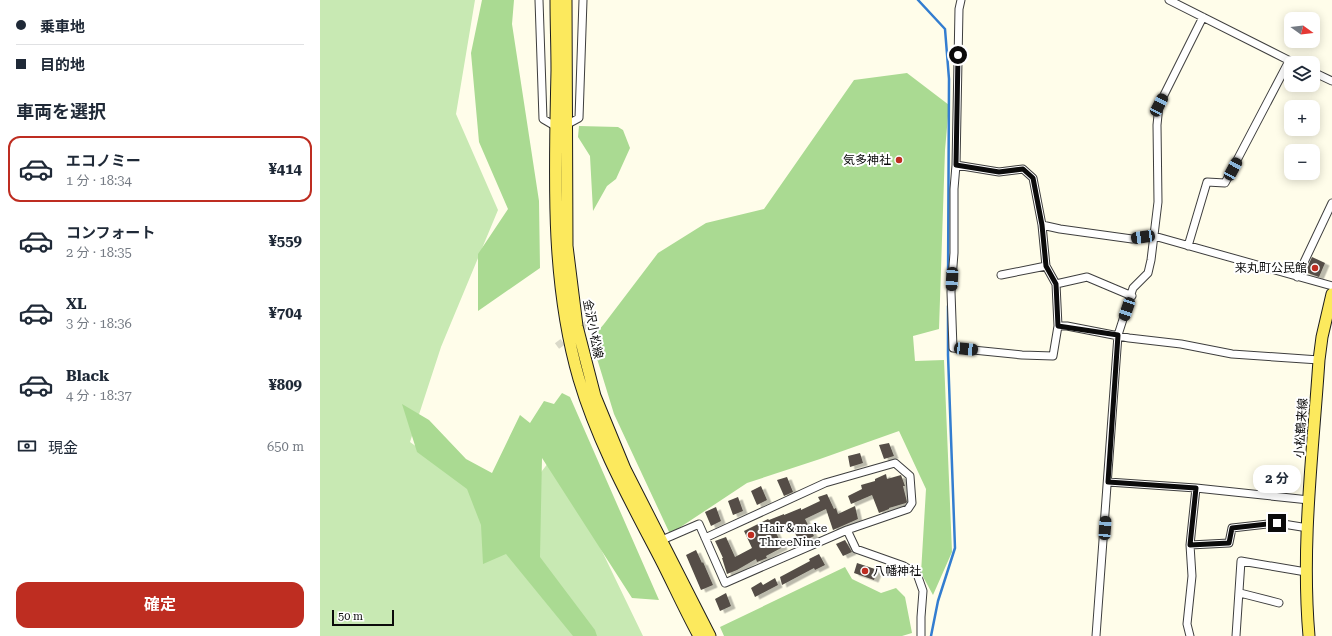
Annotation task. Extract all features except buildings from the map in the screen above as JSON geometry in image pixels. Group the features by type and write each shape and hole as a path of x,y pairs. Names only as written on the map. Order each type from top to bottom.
{"main road":[{"name":"金沢小松線","path":"556,0 557,68 567,246 577,326 595,396 626,469 710,636"},
{"name":"金沢小松線","path":"566,0 561,126 555,209 559,269 564,312 579,379 590,414 611,463 699,636"},
{"name":"小松鶴来線","path":"1309,636 1306,605 1306,572 1309,500 1319,360 1322,337 1332,294"}],"street":[{"path":"538,0 543,119 561,126 579,118 583,0"},
{"path":"956,165 999,172 1023,169 1033,178 1042,225 1046,266 1056,284 1058,326 1053,356 1022,355 953,348 951,292 954,253 958,17 961,0"},
{"path":"1169,0 1284,58"},
{"path":"1096,636 1118,335 1132,296 1133,288 1148,273 1151,260 1158,202 1157,125 1159,105 1203,17"},
{"path":"1320,75 1332,81"},
{"path":"1188,246 1207,182 1225,183 1284,76"},
{"path":"1296,277 1332,203"},
{"path":"1042,225 1132,239 1154,236 1332,286"},
{"path":"1001,275 1046,266"},
{"path":"1056,284 1086,278 1132,296"},
{"path":"1058,326 1129,338 1181,344 1232,354 1319,360"},
{"path":"662,540 699,524 705,538 725,583 846,530 908,509 912,503 910,476 895,463 825,483 705,538"},
{"path":"1108,482 1196,488 1309,500"},
{"path":"1190,636 1187,624 1192,576 1190,545 1196,488"},
{"path":"1190,545 1229,543 1232,528 1277,523 1308,528"},
{"path":"846,530 856,549 904,566 917,574 923,591 921,636"},
{"path":"1236,636 1241,561 1306,572"},
{"path":"1240,593 1279,603"}],"green space":[{"path":"320,0 475,0 456,114 498,210 441,347 410,442 509,514 555,454 643,636 320,636"},
{"path":"482,0 514,0 512,24 539,201 540,268 478,311 478,254 508,209 479,142 471,53"},
{"path":"907,73 949,105 945,150 939,329 913,336 915,361 944,360 952,552 933,595 921,573 926,489 899,431 747,483 670,534 614,414 591,339 658,253 706,223 764,209 854,80"},
{"path":"579,126 618,127 623,130 630,148 616,179 607,186 593,211 590,156 578,137"},
{"path":"562,393 570,397 659,600 632,598 542,458 540,557 595,630 597,636 573,636 506,554 483,564 481,525 467,489 417,452 402,404 429,420 466,459 492,473 520,415 530,423 544,401 554,404"},
{"path":"845,567 852,579 881,593 896,588 905,597 912,633 902,636 724,636 720,627"}],"waterway":[{"path":"918,0 945,29 949,79 948,285"},
{"path":"931,636 938,601 955,548 948,355 948,306"}],"tunnel":[{"path":"557,346 591,321"}],"place":[{"name":"気多神社","path":"899,160"},
{"name":"来丸町公民館","path":"1315,268"},
{"name":"Hair＆make ThreeNine","path":"751,535"},
{"name":"八幡神社","path":"865,571"}],"route":[{"path":"958,55 956,165 999,172 1023,169 1033,178 1042,225 1046,266 1056,284 1058,326 1067,326 1118,335 1108,482 1196,488 1190,545 1229,543 1232,528 1277,523"}]}
